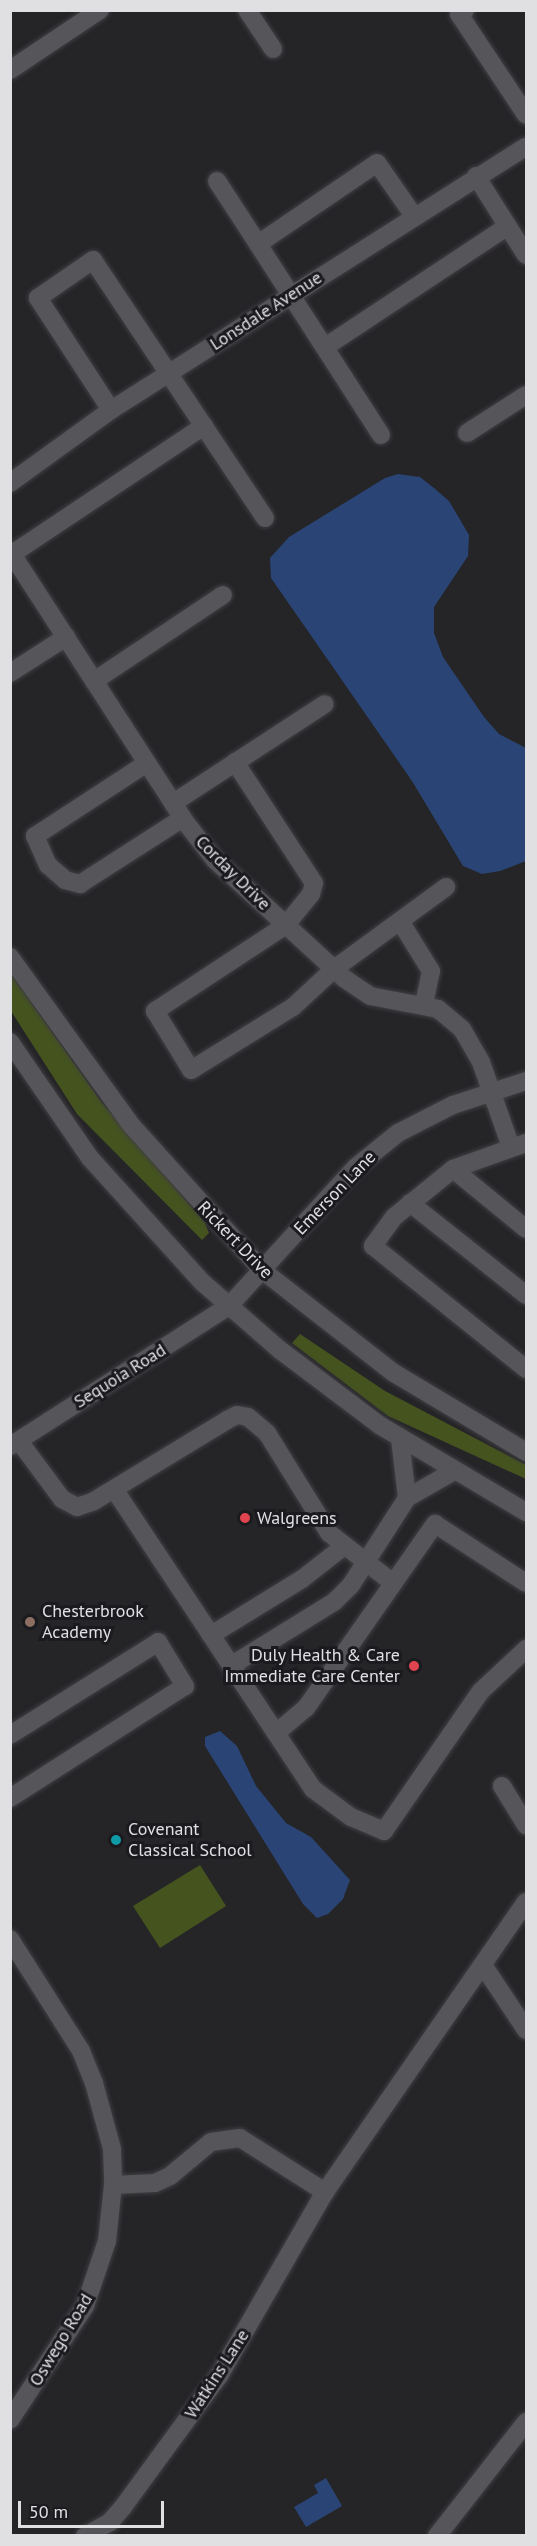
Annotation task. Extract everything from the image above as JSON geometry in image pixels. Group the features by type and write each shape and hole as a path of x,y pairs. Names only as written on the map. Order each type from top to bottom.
{"street":[{"path":"10,70 100,10"},
{"path":"247,10 273,49"},
{"path":"465,10 459,15 526,115"},
{"name":"Lonsdale Avenue","path":"10,483 111,410 476,176 526,147"},
{"path":"258,244 377,163 414,216"},
{"path":"476,176 526,255"},
{"path":"217,181 381,435"},
{"path":"325,347 508,226"},
{"path":"111,410 38,298 93,260 170,372 265,518"},
{"path":"467,434 526,395"},
{"path":"11,553 204,426"},
{"name":"Corday Drive","path":"11,553 178,810 215,860 334,969 370,996 438,1009 462,1029 475,1046 492,1093 519,1145"},
{"path":"94,681 223,595"},
{"path":"10,673 66,637"},
{"path":"147,763 35,836 48,865 65,880 80,884 178,810 235,762 325,704"},
{"path":"235,762 314,883 311,894 286,925 155,1011 191,1070 293,1007 334,969 446,887"},
{"path":"400,921 431,970 424,1005"},
{"name":"Rickert Drive","path":"10,957 132,1126 262,1270 394,1373 526,1452"},
{"path":"10,1042 90,1158 186,1266 229,1306 280,1350 400,1439 526,1512"},
{"name":"Emerson Lane","path":"229,1306 371,1154 431,1114 526,1081"},
{"path":"519,1145 453,1169 410,1203 373,1246 526,1369"},
{"path":"453,1169 526,1229"},
{"path":"410,1203 526,1295"},
{"name":"Sequoia Road","path":"15,1443 229,1306"},
{"path":"15,1443 62,1499 77,1507 114,1489 227,1420 237,1415 248,1417 267,1433 329,1533 343,1547 393,1583"},
{"path":"400,1439 407,1497"},
{"path":"232,1665 334,1602 365,1564 407,1497 454,1471"},
{"path":"114,1489 313,1789 351,1817 384,1831 481,1691 526,1649"},
{"path":"276,1733 306,1708 435,1524 526,1583"},
{"path":"211,1635 302,1579 343,1547"},
{"path":"10,1735 158,1642 184,1686 10,1798"},
{"path":"502,1786 526,1825"},
{"name":"Watkins Lane","path":"85,2535 110,2522 123,2507 219,2376 325,2192 526,1902"},
{"name":"Oswego Road","path":"10,1939 81,2051 94,2083 112,2149 113,2185 107,2241 85,2306 10,2420"},
{"path":"483,1965 526,2030"},
{"path":"113,2185 155,2183 170,2176 211,2142 240,2138 325,2192"},
{"path":"437,2535 526,2422"}],"green space":[{"path":"10,973 102,1103 205,1223 209,1233 202,1240 77,1114 11,1011"},
{"path":"300,1334 385,1391 526,1465 526,1479 388,1416 292,1343"},
{"path":"200,1865 226,1906 160,1948 133,1906"}],"water":[{"path":"398,474 420,477 434,488 449,501 469,535 468,556 434,607 434,633 443,657 484,717 499,734 526,748 526,861 500,871 482,874 463,866 412,781 271,578 270,558 289,537 385,478"},
{"path":"220,1731 237,1746 256,1786 286,1823 311,1837 350,1880 343,1899 328,1914 317,1918 303,1904 205,1746 205,1737"},
{"path":"326,2478 342,2506 306,2527 294,2507 318,2493 314,2485"}],"place":[{"name":"Walgreens","path":"245,1518"},
{"name":"Chesterbrook Academy","path":"30,1622"},
{"name":"Duly Health & Care Immediate Care Center","path":"414,1666"},
{"name":"Covenant Classical School","path":"116,1840"}]}
